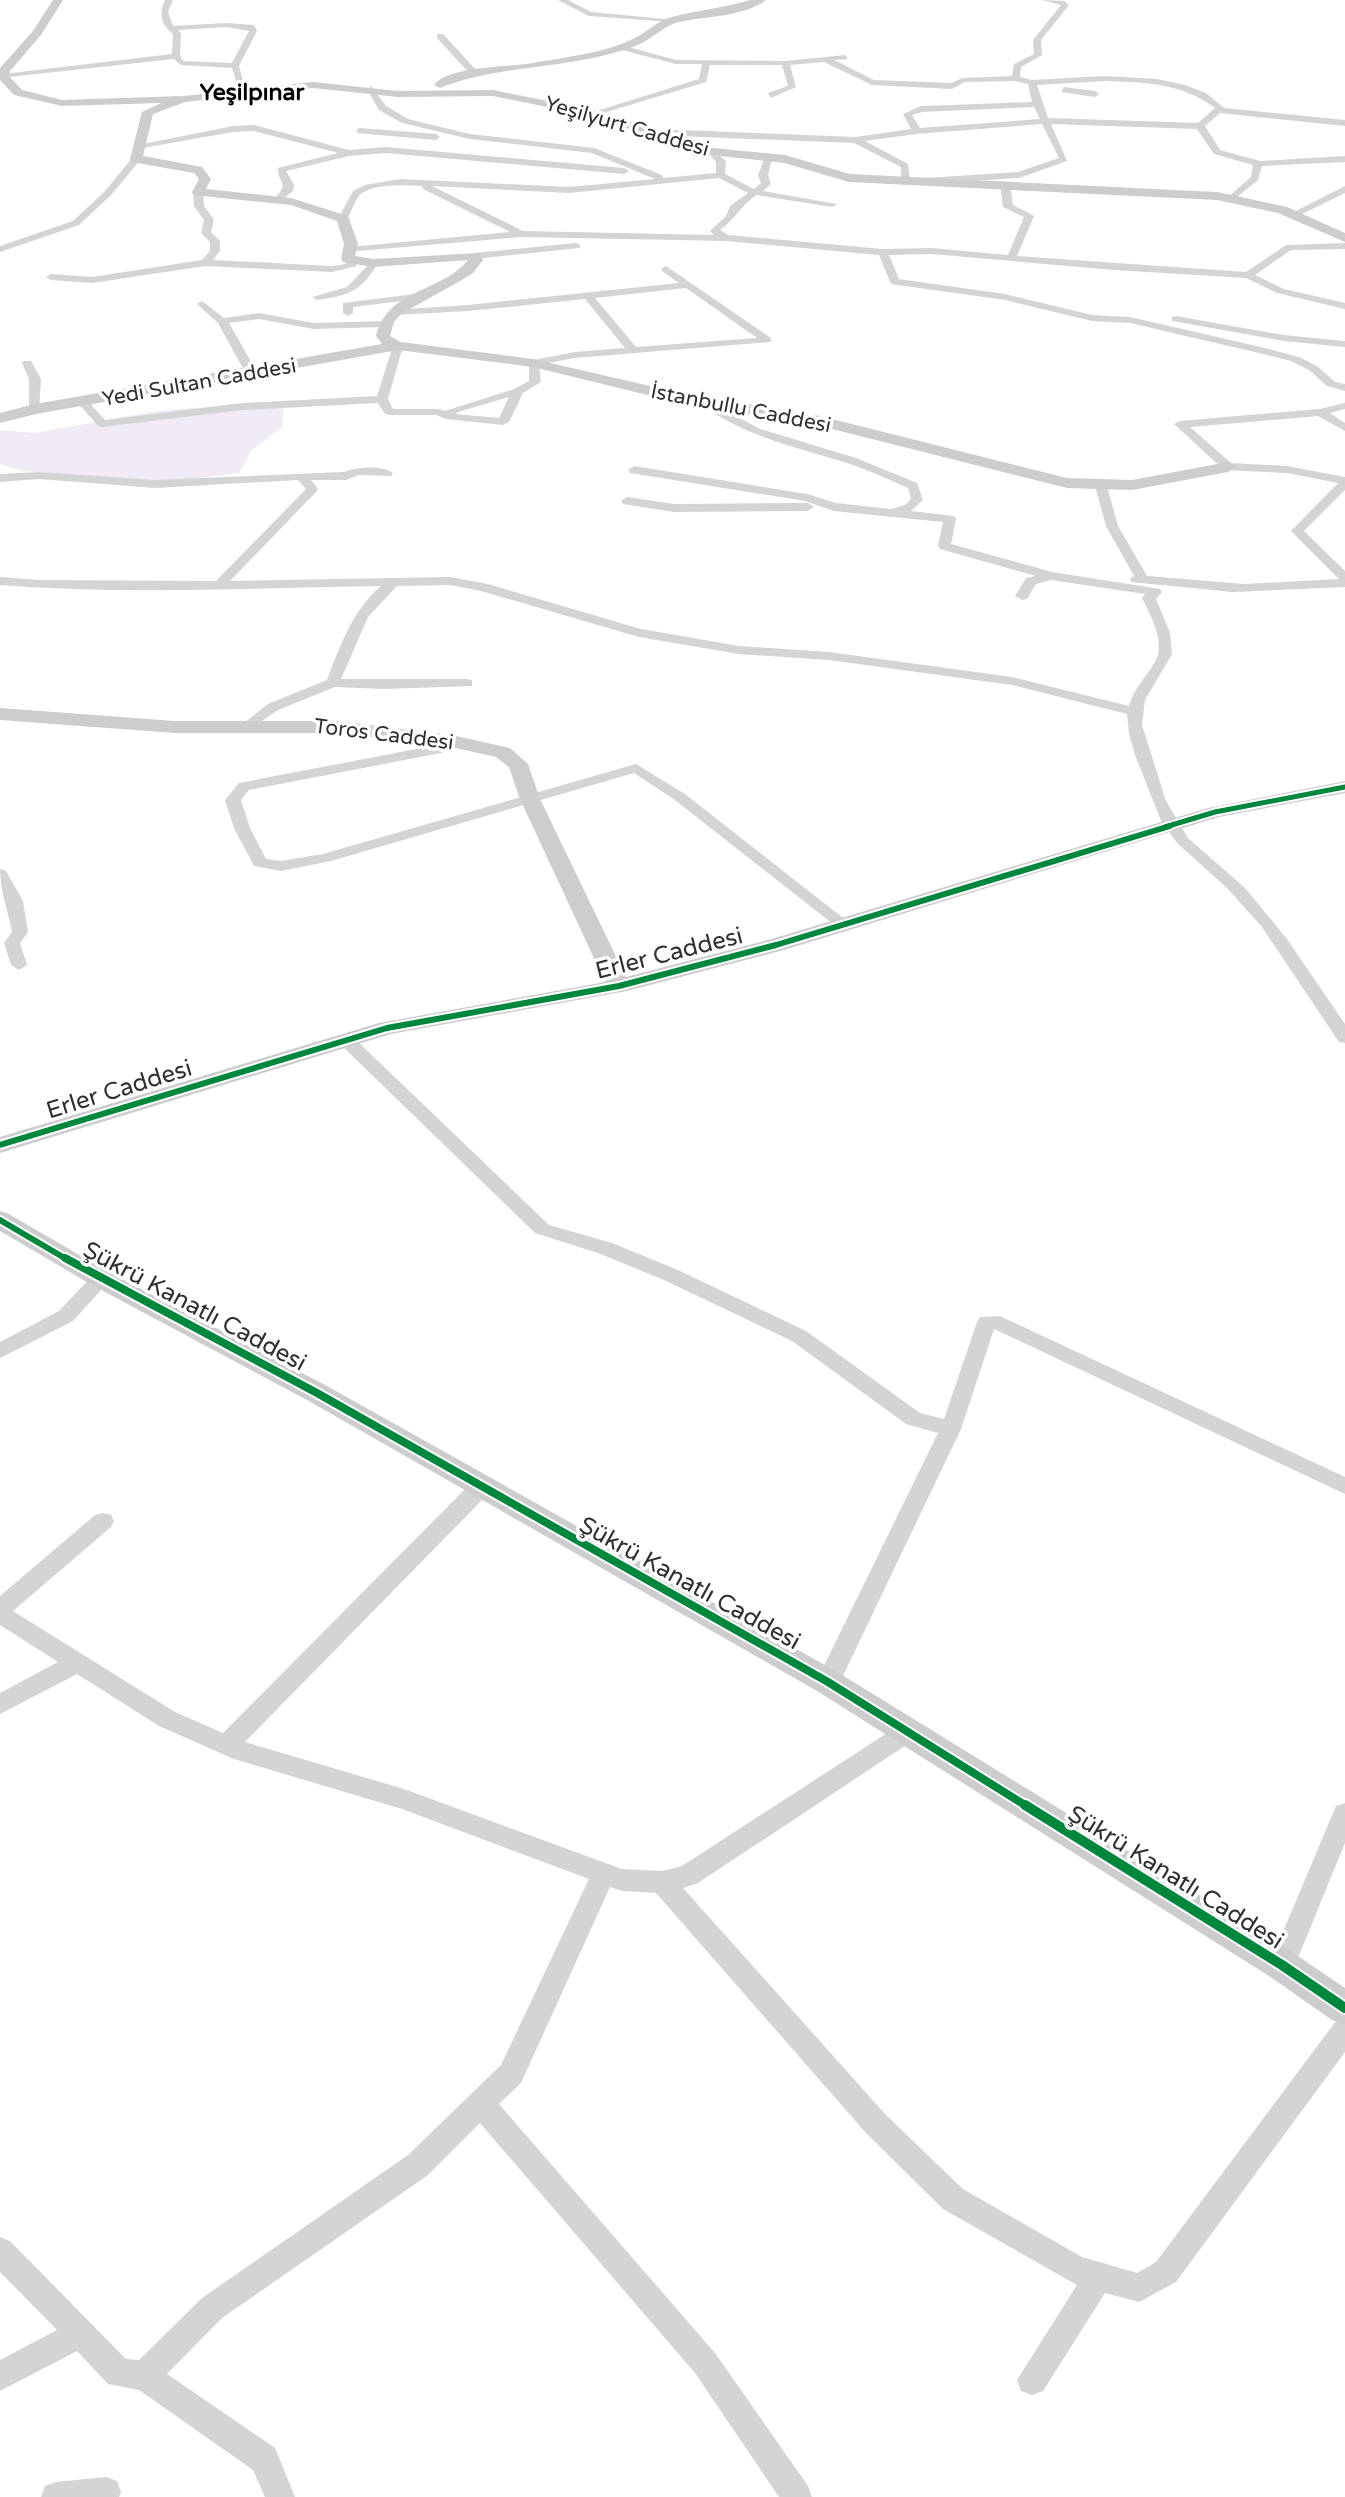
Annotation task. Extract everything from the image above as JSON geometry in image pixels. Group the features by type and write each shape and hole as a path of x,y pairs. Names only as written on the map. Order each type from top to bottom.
{"street":[{"path":"3,69 37,33 58,0"},
{"path":"170,0 164,12 168,26 177,33 176,56 183,64 235,66"},
{"path":"562,0 589,14 672,20 721,12 761,0"},
{"path":"1016,78 1017,66 1038,55 1037,40 1065,5 1046,0"},
{"path":"435,93 443,81 474,73 576,59 621,47 638,41 672,20"},
{"path":"173,28 226,25 251,27 253,32 235,66 243,91"},
{"path":"440,36 474,73"},
{"path":"621,47 676,62 785,63 845,58"},
{"path":"3,69 176,56"},
{"path":"825,59 872,82 952,86 963,80 1016,78 1034,86 1096,94"},
{"path":"594,113 703,80 706,62 714,61"},
{"path":"771,95 792,88 793,83 785,63"},
{"name":"Yeşilyurt Caddesi","path":"3,69 18,93 50,102 183,99 243,91 328,85 398,94 493,93 594,113 712,152 770,156 849,178 1006,184 1231,198 1293,215 1345,238"},
{"path":"653,132 856,140 916,131 1046,121 1200,126 1220,108 1214,101 1186,88 1133,79 1104,77 1034,86"},
{"path":"856,140 905,166 906,182 1019,175 1064,159 1037,104 1034,86"},
{"path":"371,89 373,102 389,115 444,135"},
{"path":"0,249 76,223 108,194 137,153 148,112 183,99"},
{"path":"916,131 915,124 907,114 921,109 1037,104"},
{"path":"1217,110 1345,123"},
{"path":"1200,126 1217,152 1253,160 1258,164 1345,159"},
{"path":"137,153 233,129 254,128 349,153"},
{"path":"360,131 444,135 594,151 665,179"},
{"path":"405,152 444,135"},
{"path":"279,199 288,191 289,185 281,170 302,162 349,153 405,152 588,167 665,179 720,175 754,192 832,204"},
{"path":"712,152 721,161 720,175"},
{"path":"137,153 198,170 205,178 198,192 199,206 209,220 206,233 215,242 215,251 205,263"},
{"path":"726,238 715,231 716,229 731,217 733,208 766,184 763,175 770,156"},
{"path":"1231,198 1255,178 1258,164"},
{"path":"343,219 356,193 384,184 419,183 569,190 681,178"},
{"path":"419,183 522,234"},
{"path":"1006,184 1008,207 1030,216 1011,259"},
{"path":"1293,215 1345,189"},
{"path":"51,277 92,280 205,263 332,269 352,266 348,231 343,219 325,210 279,199 198,192"},
{"path":"1320,200 1345,205"},
{"path":"349,255 522,234 726,238 883,252 932,251 1248,275 1281,291 1345,306"},
{"path":"349,255 373,263 577,245"},
{"path":"1248,275 1289,247 1345,246"},
{"path":"883,252 895,282 1005,297 1092,318 1130,320 1295,359 1313,368 1331,384 1345,388"},
{"path":"474,256 476,260 469,270 415,297 391,318 385,340 398,346 382,399 389,412 438,412 446,416 503,422 519,391"},
{"path":"317,297 350,291 361,284 373,263"},
{"path":"161,284 169,270"},
{"path":"446,416 454,410 519,391 535,382 533,363 574,355 767,340 666,270"},
{"path":"222,321 259,316 314,326 687,285"},
{"path":"586,295 633,350"},
{"path":"348,313 347,305 415,297"},
{"path":"202,304 222,321 251,374"},
{"path":"1130,320 1146,317 1186,320 1284,338 1345,344"},
{"name":"İstanbullu Caddesi","path":"398,346 533,363 705,402 820,421 1041,478 1101,486 1150,483 1228,467"},
{"name":"Yedi Sultan Caddesi","path":"0,418 35,409 251,374 398,346"},
{"path":"27,363 35,379 35,409"},
{"path":"83,402 102,424 176,412 304,401 382,399"},
{"path":"705,402 718,413 769,437 853,461 913,485 917,500 935,516"},
{"path":"1345,406 1320,412 1180,424 1228,467 1284,467 1307,470 1345,482 1297,531 1345,580"},
{"path":"1320,412 1345,428"},
{"path":"634,470 807,498 834,507"},
{"path":"0,478 64,476 107,482 157,484 346,476 358,471 387,473"},
{"path":"219,585 312,489 302,477"},
{"path":"1101,486 1112,526 1142,579"},
{"path":"627,500 674,509 834,507 935,516 950,519 944,546 1051,576 1155,592 1345,580"},
{"path":"891,512 909,508 917,500"},
{"path":"960,550 1011,556 1104,580 1142,579 1243,587"},
{"path":"1022,596 1031,581 1051,576"},
{"path":"0,581 39,584 219,585 450,581 483,587 639,633 739,650 828,656 1012,681 1133,710"},
{"path":"333,683 360,617 375,597 392,583"},
{"path":"1155,592 1149,598 1157,616 1166,651 1161,667 1149,679 1133,710 1135,732 1143,759 1170,825 1183,841 1240,891 1268,926 1345,1038"},
{"path":"250,724 273,707 333,683 467,683"},
{"name":"Toros Caddesi","path":"0,714 175,727 250,724 338,727 456,742 491,749 512,758 519,764 530,799 619,986"},
{"path":"456,742 436,750 244,786 233,800 242,828 260,863 281,866 325,858 636,768 844,925"},
{"name":"Erler Caddesi","path":"0,1145 410,1023 619,986 844,925 1009,872 1170,825 1242,806 1345,787"},
{"path":"0,874 15,901 20,932 12,943 19,965"},
{"path":"347,1041 542,1229 627,1257 799,1336 913,1419 951,1429"},
{"name":"Şükrü Kanatlı Caddesi","path":"0,1220 101,1279 317,1393 828,1682 1282,1965 1345,2008"},
{"path":"0,1351 66,1316 101,1279"},
{"path":"828,1682 951,1429 987,1322 1000,1323 1345,1486"},
{"path":"227,1745 481,1487"},
{"path":"103,1521 0,1611 167,1719 227,1745 404,1799 622,1880 662,1882 689,1875 909,1731"},
{"path":"0,1704 78,1663"},
{"path":"1282,1965 1345,1813"},
{"path":"144,2376 212,2308 418,2165 512,2074 604,1873"},
{"path":"662,1882 876,2124 953,2199 1076,2270 1139,2288 1166,2272 1345,2030"},
{"path":"481,2104 705,2363 797,2497"},
{"path":"0,2250 119,2373 144,2376 264,2459 280,2497"},
{"path":"1032,2380 1099,2276"},
{"path":"0,2376 81,2333"},
{"path":"56,2497 106,2491"}],"shaded area":[{"path":"284,401 282,427 251,451 239,473 166,482 91,479 20,470 0,464 0,430 35,433 156,411"}],"cycle path":[{"path":"0,1145 387,1028 619,986 776,945 1215,812 1345,787"},
{"path":"0,1220 101,1279 317,1393 828,1682 1282,1965 1345,2008"}],"district":[{"name":"Yeşilpınar","path":"252,92"}]}
